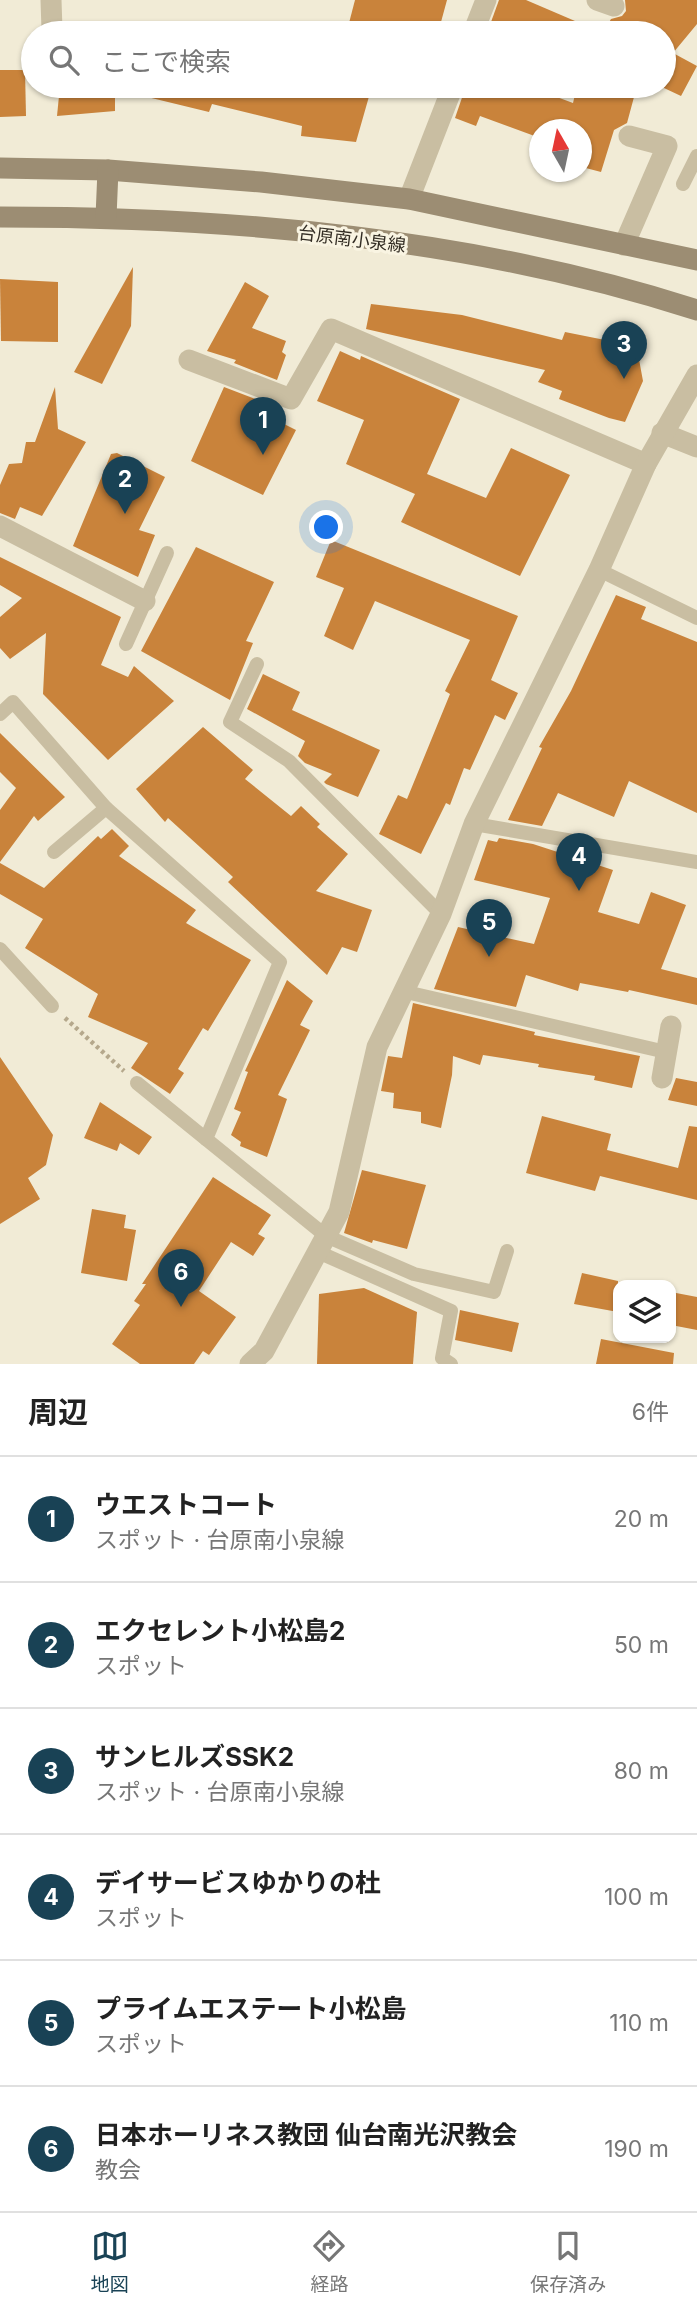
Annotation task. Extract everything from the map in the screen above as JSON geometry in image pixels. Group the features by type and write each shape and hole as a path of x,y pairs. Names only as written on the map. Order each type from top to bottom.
{"street":[{"path":"51,0 51,21"},
{"path":"478,21 486,0"},
{"path":"409,199 448,98"},
{"path":"624,245 667,146 629,136"},
{"path":"0,168 108,170 261,182 409,199 697,260"},
{"path":"106,217 108,170"},
{"name":"台原南小泉線","path":"0,216 106,217 399,243 538,268 697,310"},
{"path":"189,360 291,399 331,329 646,464"},
{"path":"250,1364 264,1351 340,1212 377,1047 406,992 441,914 474,824 599,569 646,464 697,375"},
{"path":"662,433 697,447"},
{"path":"0,526 145,601"},
{"path":"662,1079 671,1026"}],"lane":[{"path":"683,184 697,156"},
{"path":"126,644 167,553"},
{"path":"599,569 697,618"},
{"path":"257,664 230,722 289,761 441,914"},
{"path":"0,713 13,702 106,808 280,962 206,1139"},
{"path":"54,852 106,808"},
{"path":"474,824 697,862"},
{"path":"0,949 52,1006"},
{"path":"406,992 666,1052"},
{"path":"137,1083 206,1139 322,1244 451,1311 442,1358 451,1364"},
{"path":"322,1244 414,1274 494,1292 507,1251"}],"path":[{"path":"52,1006 137,1083"}],"building":[{"path":"355,0 447,0 441,21 350,21"},
{"path":"499,0 526,0 575,21 491,21"},
{"path":"625,0 697,0 697,24 676,49 676,21 610,21 622,16 626,11"},
{"path":"676,55 697,66 681,96 676,94"},
{"path":"0,70 21,70 21,98 26,98 26,116 0,117"},
{"path":"59,98 115,98 115,111 57,116"},
{"path":"151,98 369,98 356,142 301,136 302,126 212,104 209,112"},
{"path":"462,98 559,98 573,103 574,98 634,98 627,123 614,130 601,172 592,170 592,119 529,119 529,134 480,116 476,126 455,118"},
{"path":"133,267 131,326 102,384 74,372"},
{"path":"0,279 58,282 58,342 1,341"},
{"path":"245,282 269,296 252,328 286,341 282,352 286,355 277,380 234,363 236,360 207,351"},
{"path":"371,304 462,315 562,340 565,332 625,344 638,354 643,381 625,422 609,418 559,399 562,391 538,382 545,370 366,329"},
{"path":"340,351 360,360 361,356 460,399 427,474 486,498 511,448 570,475 520,576 401,522 415,494 346,464 364,420 317,401"},
{"path":"55,387 58,429 86,442 42,516 20,507 15,519 0,513 0,485 9,464 22,463 26,442 35,442"},
{"path":"224,387 268,404 264,414 296,430 263,495 191,461"},
{"path":"117,453 165,477 139,530 155,535 138,577 73,546 111,454"},
{"path":"331,540 518,616 491,680 518,693 505,720 495,715 470,770 464,768 450,805 446,803 421,854 379,834 398,795 407,799 450,694 445,691 470,640 375,601 353,650 324,636 344,588 316,577"},
{"path":"196,547 274,582 246,641 253,643 230,700 141,651"},
{"path":"0,557 121,617 101,665 128,677 134,666 174,701 108,760 43,694 46,633 10,659 0,648 0,617 22,598 0,585"},
{"path":"616,595 646,607 641,619 697,642 697,813 629,781 614,817 558,793 542,826 508,820 542,748 539,747 571,691"},
{"path":"263,674 300,692 292,710 380,750 358,797 326,784 324,782 332,774 305,763 298,756 305,741 247,709"},
{"path":"203,727 253,770 245,779 291,816 301,806 320,824 317,827 348,854 316,891 372,910 357,952 342,947 327,975 228,882 233,877 168,818 165,822 136,789"},
{"path":"0,733 65,797 38,821 34,816 0,862 0,810 16,788 0,772"},
{"path":"112,829 129,846 119,856 196,910 186,923 251,960 208,1031 203,1028 178,1069 184,1073 170,1094 131,1068 148,1043 88,1017 98,994 25,948 43,919 0,894 0,863 44,888 98,836 101,839"},
{"path":"499,838 533,844 613,870 598,912 639,924 651,892 686,905 661,969 697,978 697,1005 629,990 628,992 580,983 578,991 526,975 516,1007 434,989 458,927 534,944 550,898 474,880 488,840 497,842"},
{"path":"287,980 313,1001 300,1025 310,1030 278,1095 287,1099 267,1157 240,1146 241,1142 231,1135 241,1112 234,1109 248,1072 245,1071"},
{"path":"413,1003 535,1032 534,1035 640,1056 632,1088 594,1080 595,1076 538,1067 539,1064 483,1055 480,1065 453,1056 452,1075 441,1128 421,1123 421,1112 393,1108 394,1093 381,1091 388,1056 402,1058"},
{"path":"0,1057 53,1135 46,1165 28,1178 40,1199 0,1224"},
{"path":"676,1078 697,1082 697,1106 668,1100"},
{"path":"100,1102 152,1137 139,1155 120,1143 117,1151 84,1138"},
{"path":"542,1116 611,1134 607,1150 678,1168 689,1126 697,1127 697,1200 600,1176 595,1191 526,1173"},
{"path":"362,1170 426,1185 407,1249 373,1240 372,1243 344,1233"},
{"path":"213,1177 271,1215 258,1234 265,1238 253,1256 231,1242 199,1291 236,1317 209,1355 203,1351 194,1364 140,1364 112,1344 140,1305 134,1301 146,1284 142,1284"},
{"path":"92,1209 126,1215 124,1228 136,1230 127,1281 81,1273"},
{"path":"582,1273 614,1280 613,1311 574,1304"},
{"path":"364,1288 417,1312 413,1364 317,1364 319,1294"},
{"path":"676,1293 697,1297 697,1330 676,1326"},
{"path":"460,1310 519,1323 512,1352 455,1340"},
{"path":"601,1339 674,1353 673,1364 596,1364"}],"place":[{"name":"サンヒルズSSK2","path":"624,379"},
{"name":"ウエストコート","path":"263,455"},
{"name":"エクセレント小松島2","path":"125,514"},
{"name":"デイサービスゆかりの杜","path":"579,891"},
{"name":"プライムエステート小松島","path":"489,957"},
{"name":"日本ホーリネス教団 仙台南光沢教会","path":"181,1307"}]}
